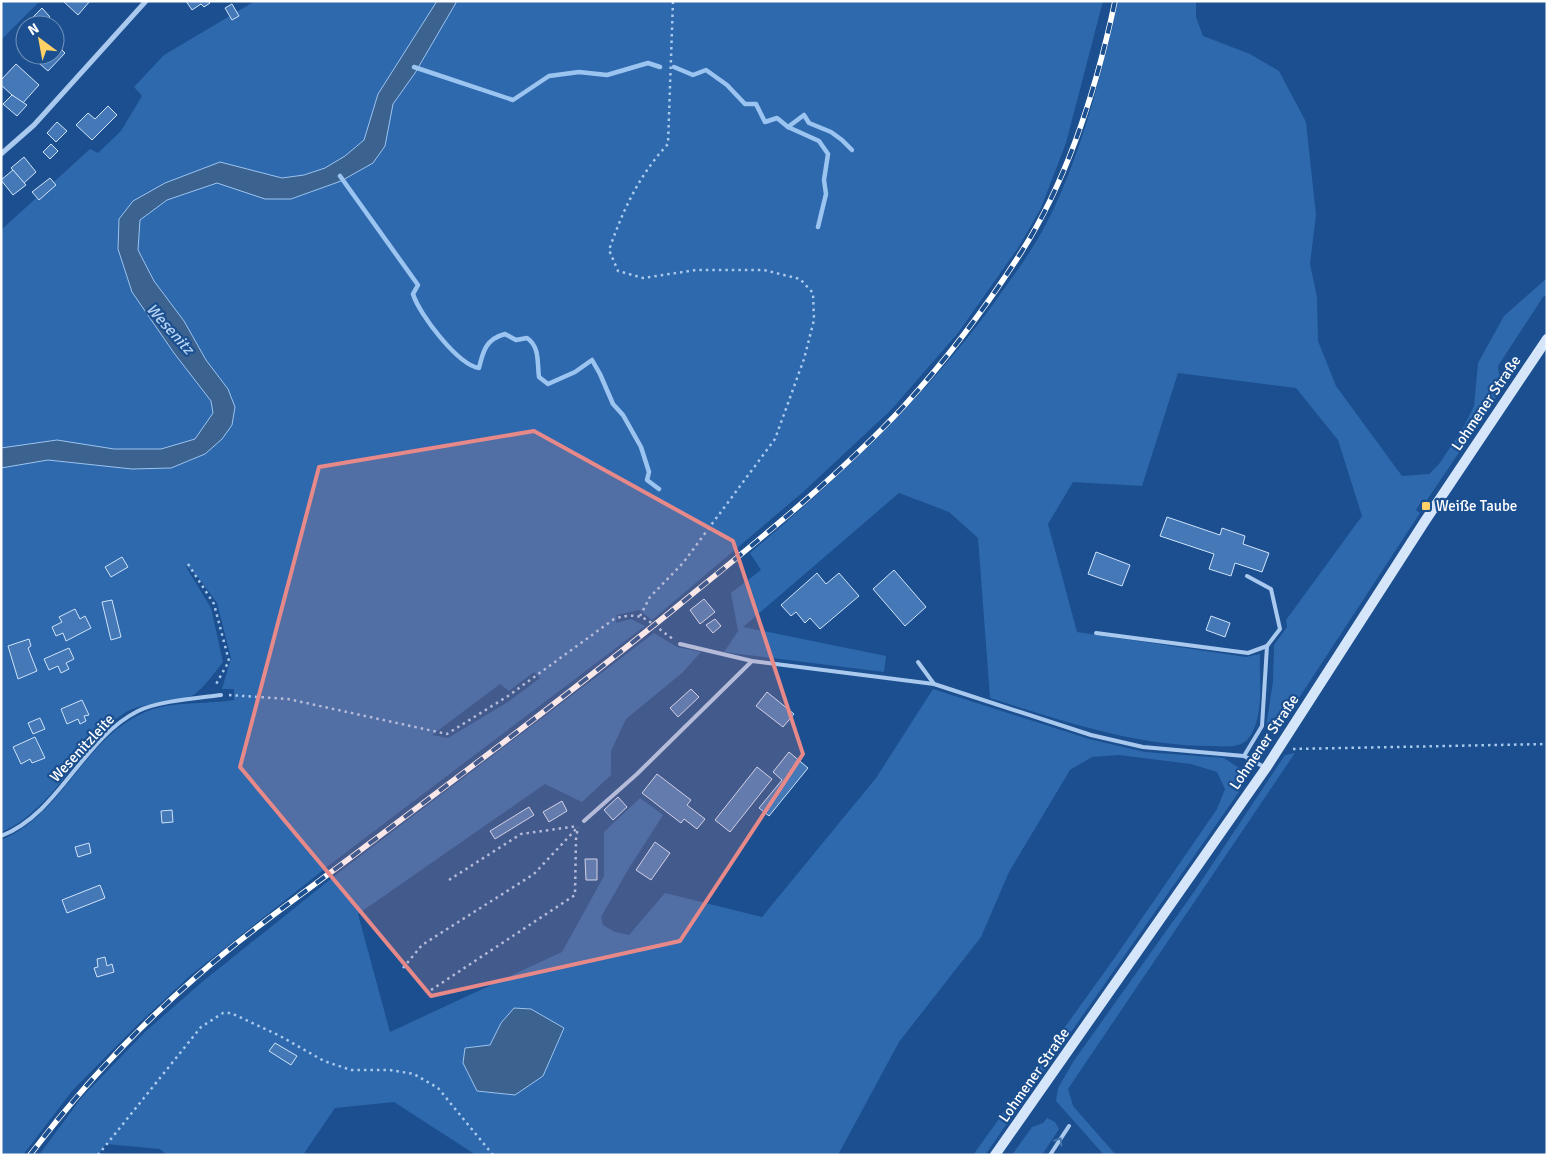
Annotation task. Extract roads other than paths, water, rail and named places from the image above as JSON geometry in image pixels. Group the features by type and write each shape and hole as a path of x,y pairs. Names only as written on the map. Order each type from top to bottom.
{"main road":[{"name":"Lohmener Straße","path":"995,1155 1266,768 1547,339"}],"street":[{"path":"1,154 34,125 146,1"}],"lane":[{"path":"1096,633 1248,653 1266,646 1280,629 1271,589 1247,576"},
{"path":"680,644 752,661 934,684 1092,735 1143,747 1244,756 1266,768"},
{"path":"1244,756 1262,726 1266,646"},
{"path":"584,821 637,774 752,661"},
{"path":"918,662 934,684"},
{"name":"Wesenitzleite","path":"1,836 16,831 47,803 100,741 124,719 140,710 221,695"},
{"path":"1050,1155 1069,1126"}],"water":[{"name":"Wesenitz","path":"437,1 457,1 415,73 393,104 385,146 373,163 341,181 291,199 265,199 217,183 167,200 140,220 138,250 154,281 184,321 206,360 228,389 235,407 232,425 222,439 205,454 171,468 132,469 48,460 1,468 1,448 57,440 114,449 161,449 195,439 213,413 211,401 174,353 132,292 118,249 119,219 133,201 165,183 220,162 282,178 304,175 325,168 345,156 364,140 378,94"},
{"path":"514,1008 531,1009 564,1028 543,1076 515,1095 477,1091 463,1063 465,1048 490,1045 501,1023"}],"waterway":[{"path":"414,67 513,100 549,76 579,72 607,75 648,63 660,67"},
{"path":"674,67 693,75 706,70 727,85 745,104 756,104 765,122 777,118 788,127 819,141 828,154 824,180 826,194 818,227"},
{"path":"788,127 804,115 809,123 831,132 852,150"},
{"path":"340,176 418,285 413,294 417,303 423,314 450,349 470,365 479,368 486,346 493,339 505,334 516,340 527,338 536,350 539,377 548,384 575,372 592,360 613,404 623,415 641,447 649,472 647,480 659,489"}],"railway":[{"path":"30,1155 68,1107 130,1039 173,997 217,959 526,726 679,605 766,534 823,484 904,406 936,370 981,312 1009,272 1039,222 1054,193 1079,130 1099,66 1115,1"}],"place":[{"name":"Weiße Taube","path":"1426,506"}]}
